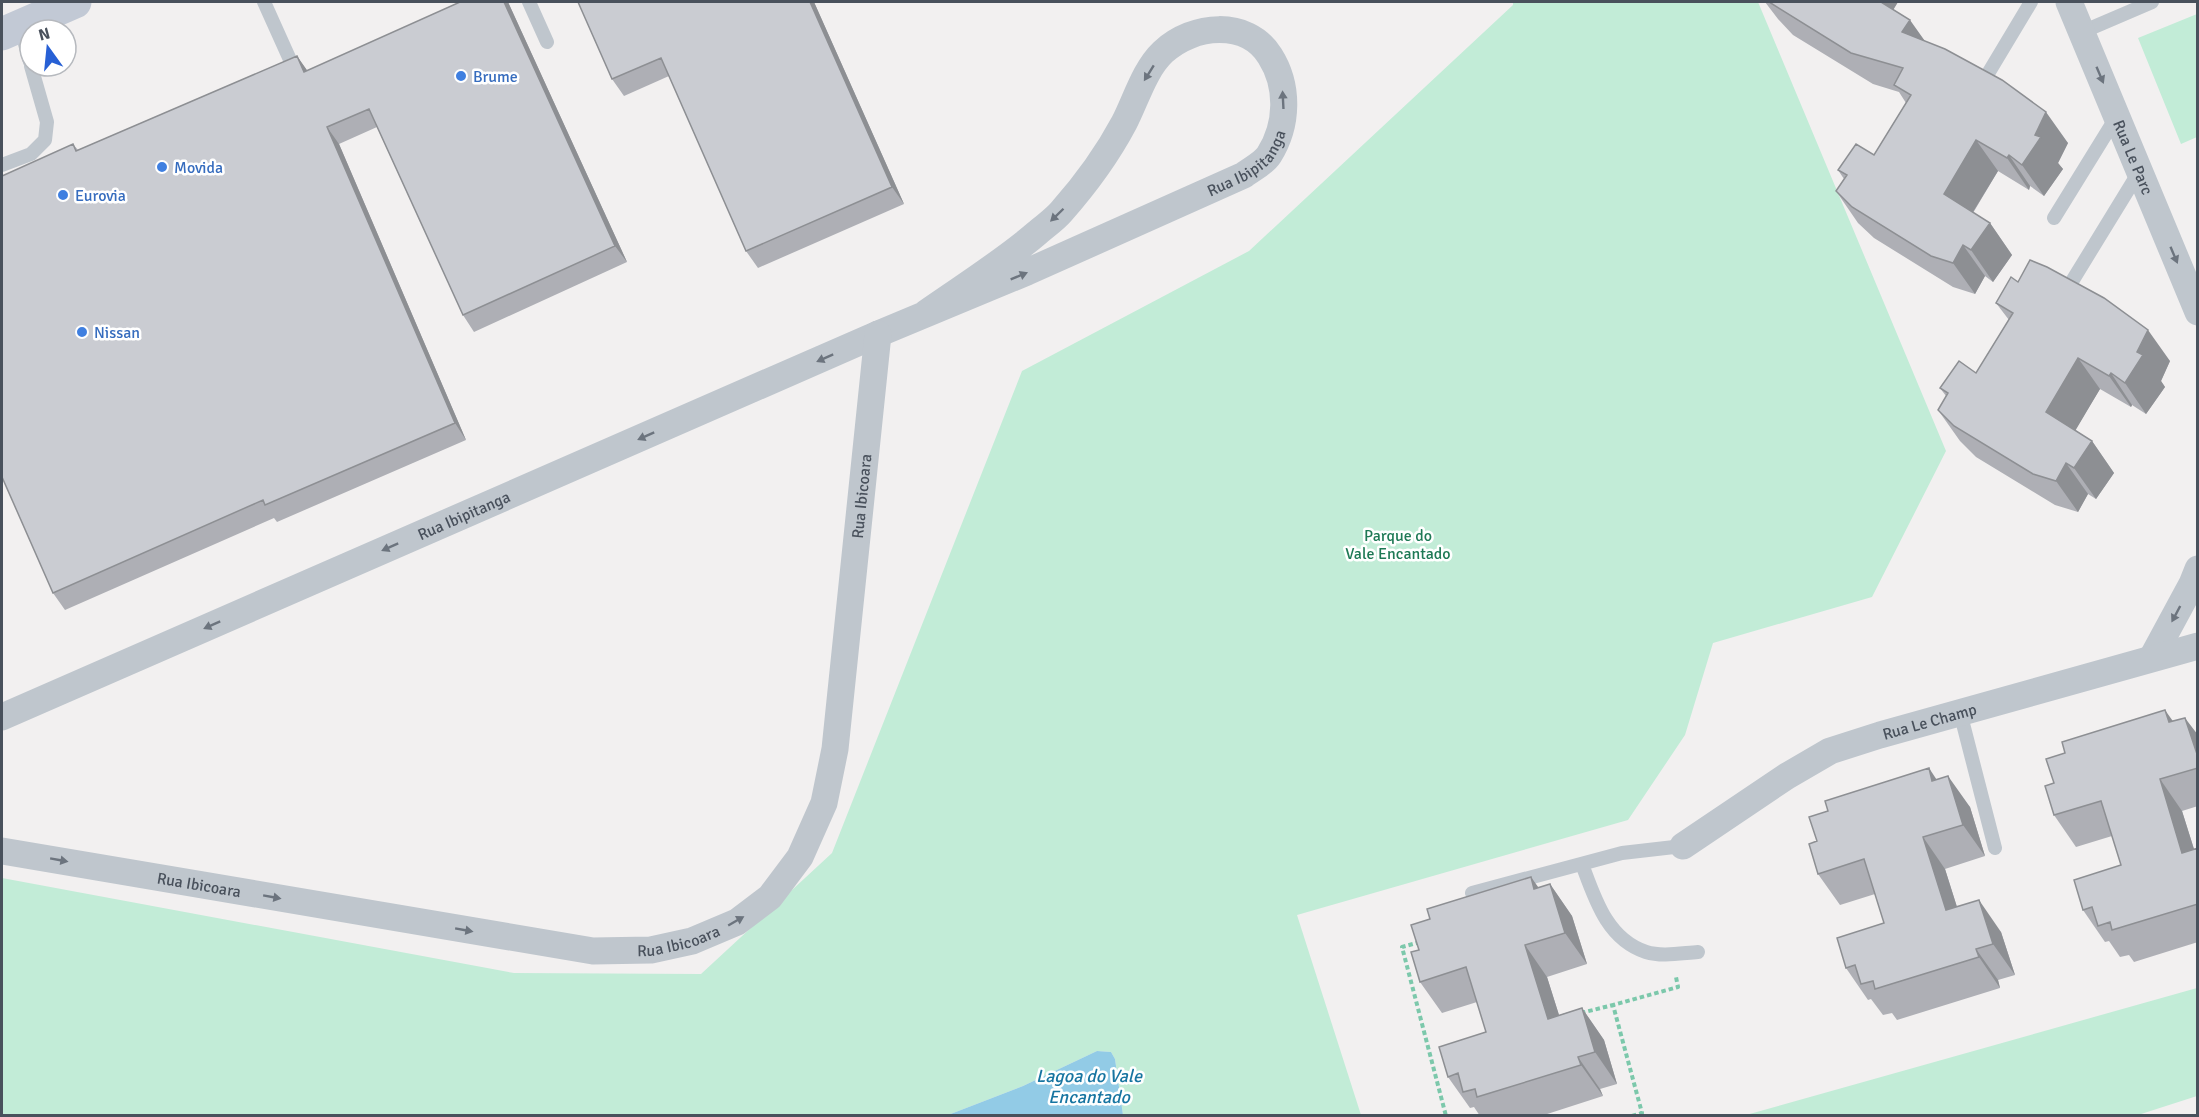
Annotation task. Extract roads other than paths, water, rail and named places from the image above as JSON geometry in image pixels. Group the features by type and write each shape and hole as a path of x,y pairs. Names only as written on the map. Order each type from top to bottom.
{"main road":[{"path":"11,30 75,2"}],"street":[{"name":"Rua Le Parc","path":"2069,2 2198,312"},
{"name":"Rua Ibipitanga","path":"2,717 878,334 1027,273 1244,175 1268,157 1281,129 1285,101 1279,70 1264,45 1241,31 1215,29 1188,36 1163,52 1146,76 1123,124 1094,170 1059,214 1015,252 926,314"},
{"name":"Rua Ibicoara","path":"2,850 593,951 651,950 693,941 737,922 770,897 800,857 824,803 835,748 878,334"},
{"path":"2152,658 2198,569"},
{"name":"Rua Le Champ","path":"1683,846 1787,776 1830,751 1960,712 2198,646"}],"lane":[{"path":"264,2 291,62"},
{"path":"529,2 547,42"},
{"path":"1989,72 2031,2"},
{"path":"2082,32 2152,2"},
{"path":"2,165 31,154 45,140 47,122 35,78"},
{"path":"2054,218 2117,116"},
{"path":"2071,283 2139,172"},
{"path":"1960,712 1995,848"},
{"path":"1472,893 1622,854 1683,846"},
{"path":"1582,864 1609,926 1628,942 1647,952 1670,955 1698,952"}],"water":[{"name":"Lagoa do Vale Encantado","path":"1097,1051 1111,1052 1115,1059 1123,1115 948,1115 1023,1086"}],"place":[{"name":"Brume","path":"461,76"},
{"name":"Movida","path":"162,167"},
{"name":"Eurovia","path":"63,195"},
{"name":"Nissan","path":"82,332"}],"park label":[{"name":"Parque do Vale Encantado","path":"1398,544"}]}
